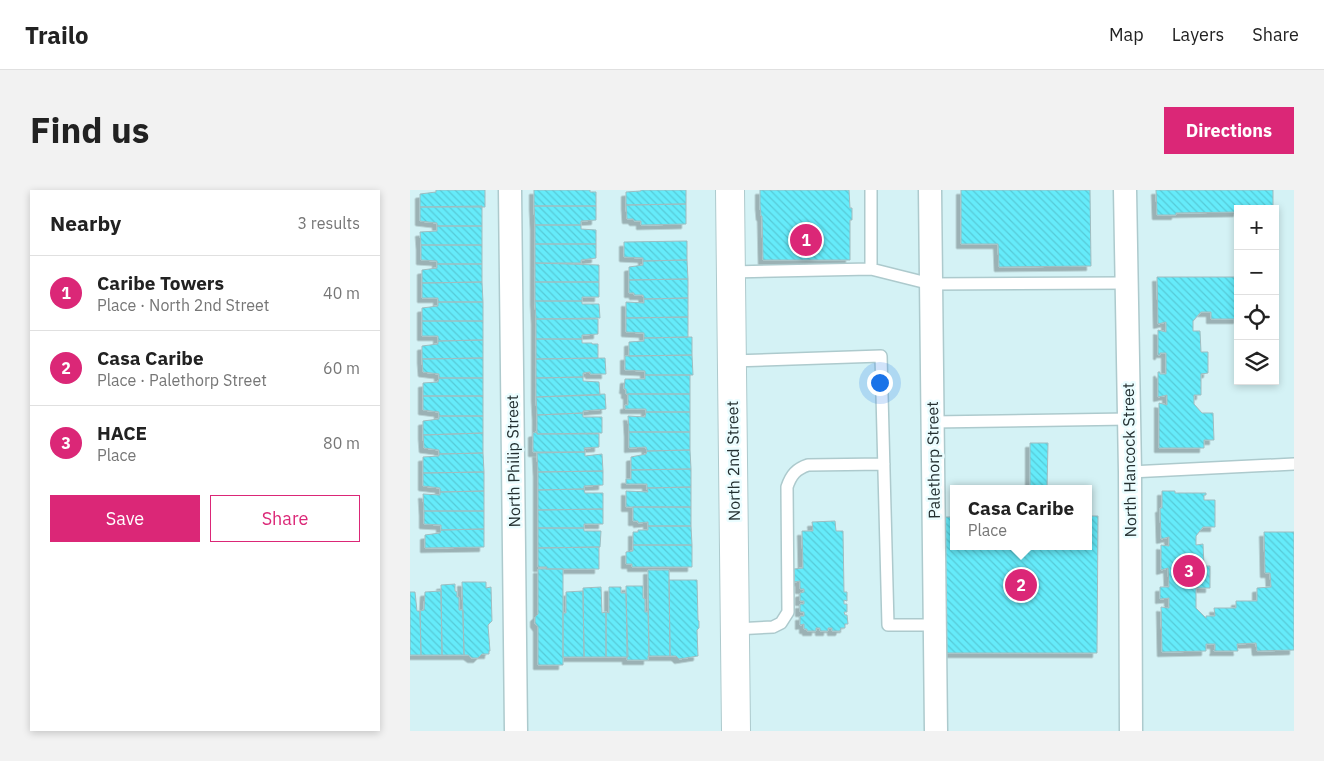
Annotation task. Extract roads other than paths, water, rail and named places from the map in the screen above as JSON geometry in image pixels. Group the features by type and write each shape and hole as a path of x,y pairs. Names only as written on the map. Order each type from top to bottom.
{"street":[{"name":"North Philip Street","path":"510,190 516,731"},
{"name":"North 2nd Street","path":"730,190 736,731"},
{"name":"Palethorp Street","path":"930,190 936,731"},
{"name":"North Hancock Street","path":"1125,190 1130,472 1131,731"}],"lane":[{"path":"870,190 870,269"},
{"path":"731,272 870,269 931,284 1126,283"},
{"path":"732,361 881,356 888,625 935,625"},
{"path":"932,422 1129,419"},
{"path":"735,629 774,627 781,623 788,612 787,487 794,472 800,467 808,465 884,464"},
{"path":"1130,472 1294,464"}],"place":[{"name":"Caribe Towers","path":"806,240"},
{"name":"HACE","path":"1189,571"},
{"name":"Casa Caribe","path":"1021,585"}]}
